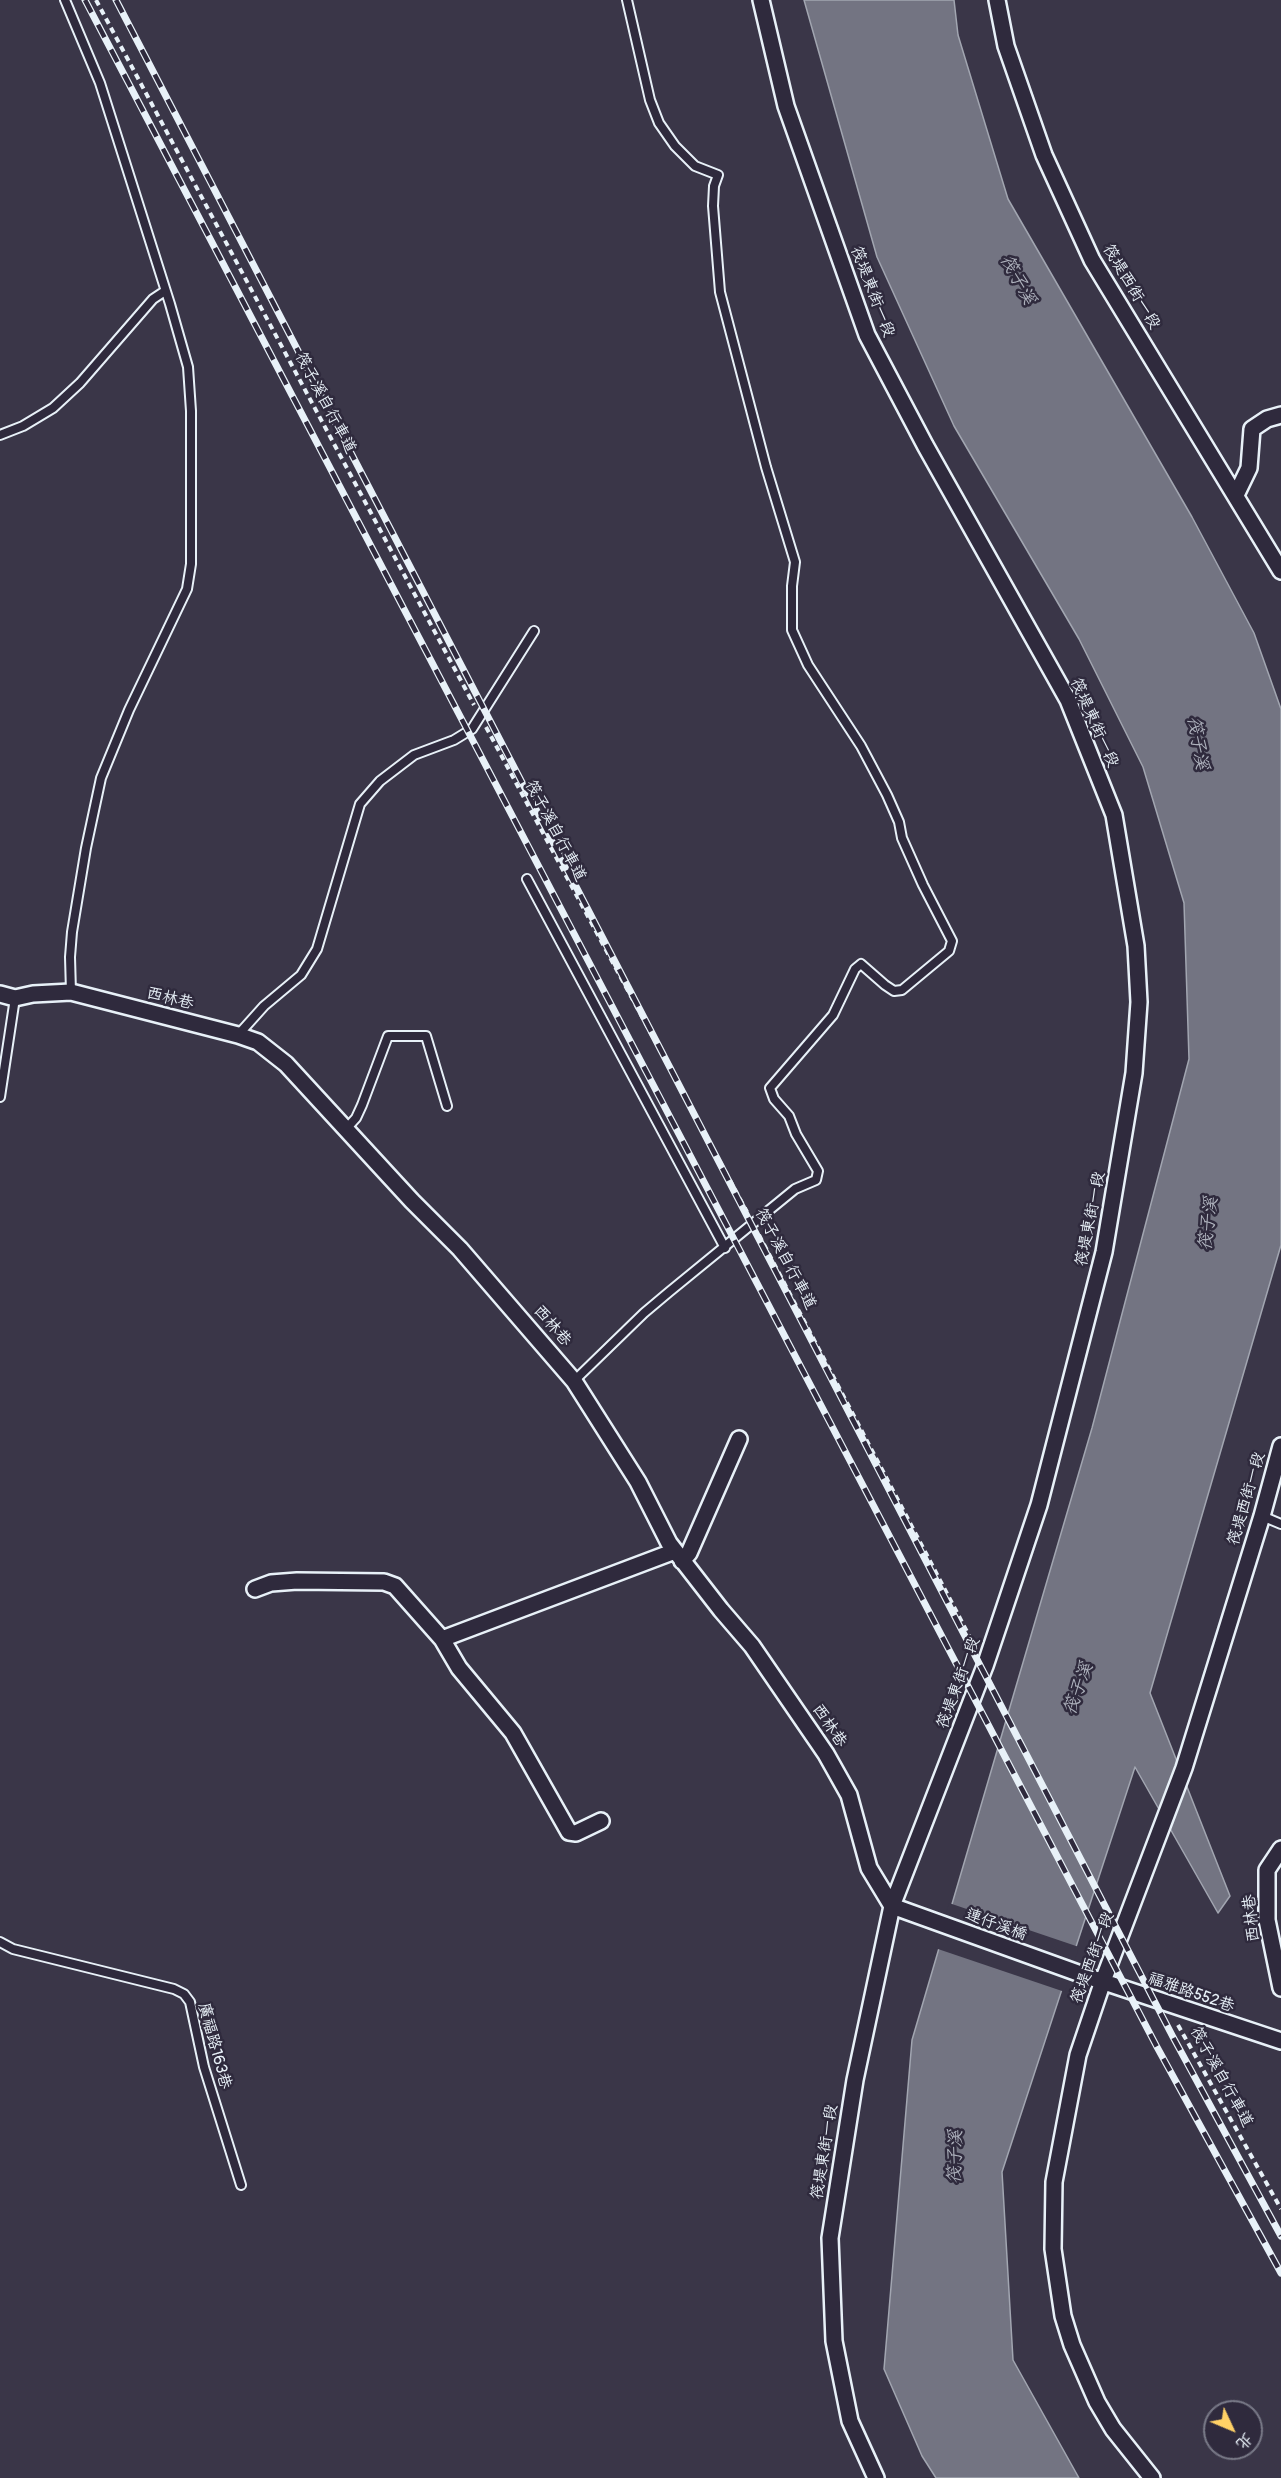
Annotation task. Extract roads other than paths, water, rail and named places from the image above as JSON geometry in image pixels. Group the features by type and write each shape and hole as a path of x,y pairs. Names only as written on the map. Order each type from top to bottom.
{"street":[{"name":"筏堤東街一段","path":"761,0 786,106 867,335 925,445 1068,700 1114,815 1136,946 1139,1002 1134,1072 1104,1252 1040,1505 985,1666 892,1906 855,2080 830,2238 834,2341 850,2421 876,2478"},
{"name":"筏堤西街一段","path":"997,0 1006,46 1044,155 1092,260 1281,571"},
{"path":"1236,495 1249,468 1252,429 1281,415"},
{"name":"西林巷","path":"7,996 71,992 238,1035 258,1042 278,1057 460,1249 574,1381 638,1482 679,1556 752,1646 826,1754 849,1795 869,1868 892,1906"},
{"path":"442,1639 689,1553 739,1439"},
{"name":"筏堤西街一段","path":"1152,2478 1113,2429 1083,2374 1063,2316 1053,2249 1053,2193 1059,2149 1096,1979 1184,1768 1262,1516 1281,1446"},
{"path":"255,1589 271,1582 297,1581 384,1582 395,1586 442,1639 459,1668 513,1734 569,1832 576,1833 601,1821"},
{"name":"西林巷","path":"1281,1849 1267,1870 1267,1880 1268,1920 1281,1988"},
{"name":"連仔溪橋","path":"892,1906 1096,1979"},
{"name":"福雅路552巷","path":"1096,1979 1209,2019 1281,2041"}],"lane":[{"path":"66,0 100,84 165,291 188,367 191,411 191,564 187,589 124,719 95,797 72,932 71,992"},
{"path":"574,1381 644,1313 795,1189 816,1180 818,1172 796,1134 789,1116 774,1099 770,1088 826,1026 848,980 861,964 894,991 902,990 949,951 952,941 923,885 887,795 861,746 808,665 792,630 792,586 795,562 766,467 720,292 713,206 714,186 718,175 695,166 675,146 659,123 650,100 627,0"},
{"path":"0,435 23,426 53,408 80,383 153,299 165,291"},
{"path":"238,1035 264,1006 302,975 316,949 360,804 380,781 414,755 454,740 472,729 534,631"},
{"path":"527,879 724,1248"},
{"path":"0,1097 7,996"},
{"path":"345,1130 356,1118 362,1105 388,1035 426,1036 447,1106"},
{"path":"1262,1516 1281,1524"},
{"name":"廣福路163巷","path":"0,1942 12,1948 174,1989 184,1994 190,2002 204,2067 241,2185"}],"water":[{"name":"筏子溪","path":"804,0 954,0 958,35 1008,199 1192,517 1254,633 1281,709 1281,1245 1150,1693 1230,1896 1218,1913 1135,1767 1002,2172 1013,2360 1079,2478 936,2478 922,2456 884,2369 912,2040 1092,1428 1189,1059 1184,903 1143,767 1079,639 954,426 877,257"}],"railway":[{"path":"85,0 1157,2047 1281,2273"},
{"path":"116,0 1173,2037 1281,2236"}]}
